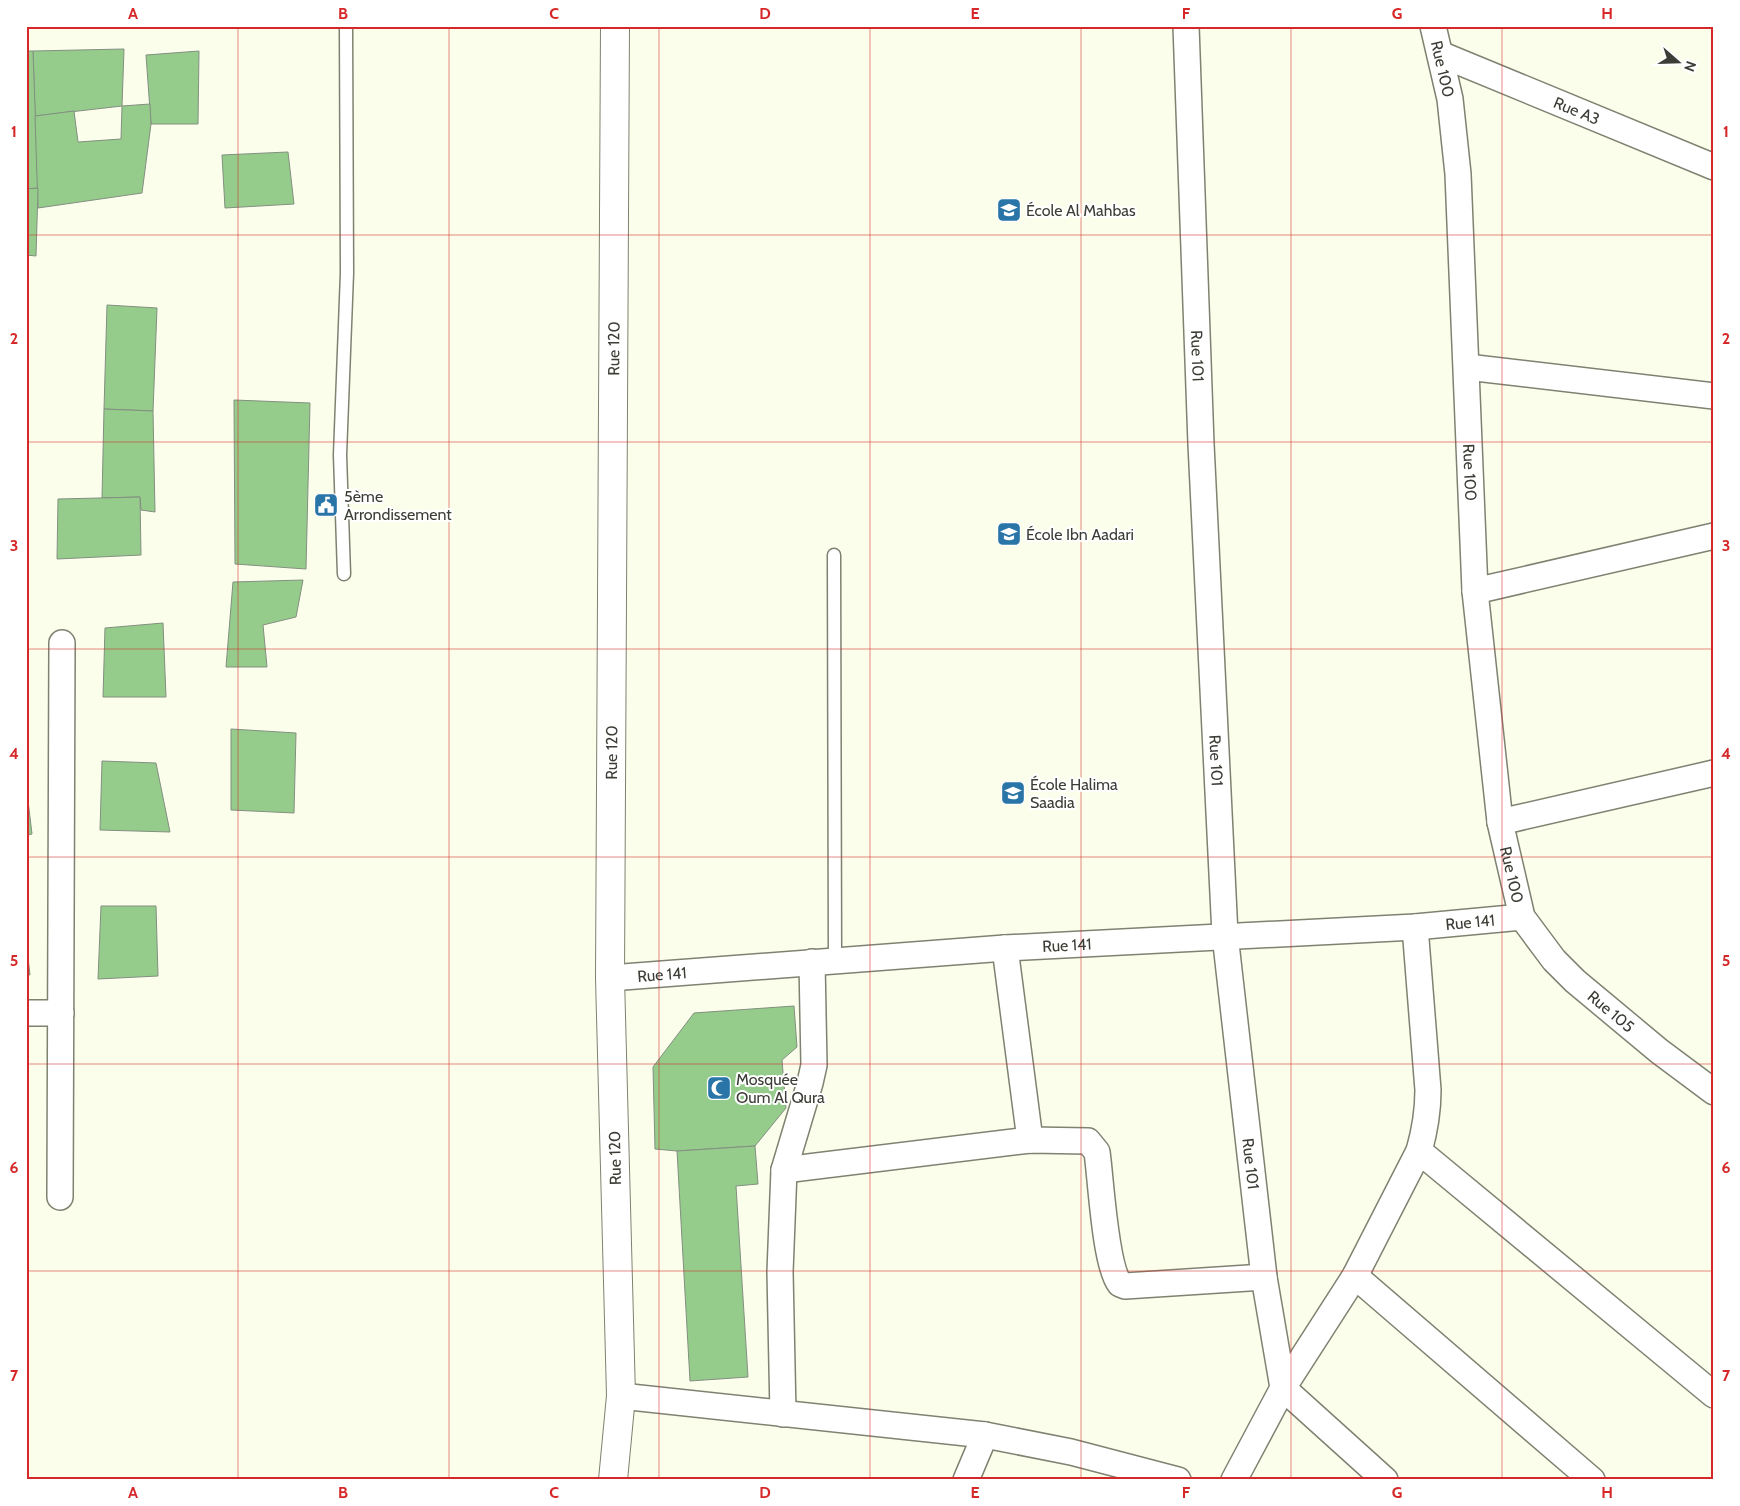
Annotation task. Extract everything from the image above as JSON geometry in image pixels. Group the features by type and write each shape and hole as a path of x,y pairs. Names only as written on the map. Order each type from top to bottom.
{"street":[{"name":"Rue 120","path":"614,26 610,978 621,1396 614,1480"},
{"name":"Rue 101","path":"1186,26 1201,444 1225,935 1264,1277 1283,1388"},
{"name":"Rue 100","path":"1434,26 1450,98 1458,174 1475,591 1500,822 1522,917"},
{"name":"Rue A3","path":"1440,54 1714,167"},
{"path":"1467,367 1714,396"},
{"path":"1475,591 1714,536"},
{"path":"60,1197 62,643"},
{"path":"1500,822 1714,773"},
{"name":"Rue 141","path":"610,978 1005,948 1225,935 1414,927 1522,917"},
{"name":"Rue 105","path":"1522,917 1554,960 1575,981 1659,1051 1714,1092"},
{"path":"1234,1480 1283,1388 1355,1276 1419,1151 1426,1129 1428,1098 1414,927"},
{"path":"1005,948 1030,1140"},
{"path":"783,1414 780,1272 784,1170 814,1065 824,962"},
{"path":"26,1013 61,1013"},
{"path":"784,1170 1030,1140 1082,1139 1094,1146 1098,1158 1109,1250 1115,1275 1120,1284 1125,1286 1264,1277"},
{"path":"1419,1151 1714,1395"},
{"path":"1355,1276 1592,1480"},
{"path":"1283,1388 1385,1480"},
{"path":"621,1396 985,1435 1071,1452 1178,1480"},
{"path":"966,1480 985,1435"}],"lane":[{"path":"344,574 340,454 347,273 346,26"},
{"path":"824,962 834,555"}],"building":[{"path":"124,49 122,106 35,116 33,51"},
{"path":"26,51 33,51 38,188 26,189"},
{"path":"199,51 198,124 151,124 146,55"},
{"path":"150,104 151,124 142,193 38,208 35,116 74,111 78,142 121,139 122,106"},
{"path":"288,152 294,204 225,208 222,155"},
{"path":"38,188 36,256 26,255 26,189"},
{"path":"107,305 157,308 153,411 104,409"},
{"path":"234,400 310,403 306,569 235,564"},
{"path":"104,409 153,411 155,512 141,510 140,497 102,498"},
{"path":"140,497 141,555 57,559 58,499"},
{"path":"303,580 296,617 263,625 267,667 226,667 233,582"},
{"path":"163,623 166,697 103,697 105,628"},
{"path":"26,628 28,697 26,697"},
{"path":"231,729 296,733 294,813 231,810"},
{"path":"102,761 156,763 170,832 100,830"},
{"path":"26,784 32,834 26,835"},
{"path":"101,906 156,906 158,976 98,979"},
{"path":"26,940 30,975 26,975"},
{"name":"Mosquée Oum Al Qura","path":"794,1006 797,1047 782,1060 786,1108 755,1146 677,1151 655,1149 653,1067 694,1013"},
{"path":"755,1146 758,1184 736,1186 748,1377 690,1381 677,1151"}],"place":[{"name":"École Al Mahbas","path":"1009,210"},
{"name":"5ème Arrondissement","path":"326,505"},
{"name":"École Ibn Aadari","path":"1009,534"},
{"name":"École Halima Saadia","path":"1013,793"},
{"name":"Mosquée Oum Al Qura","path":"719,1088"}]}
